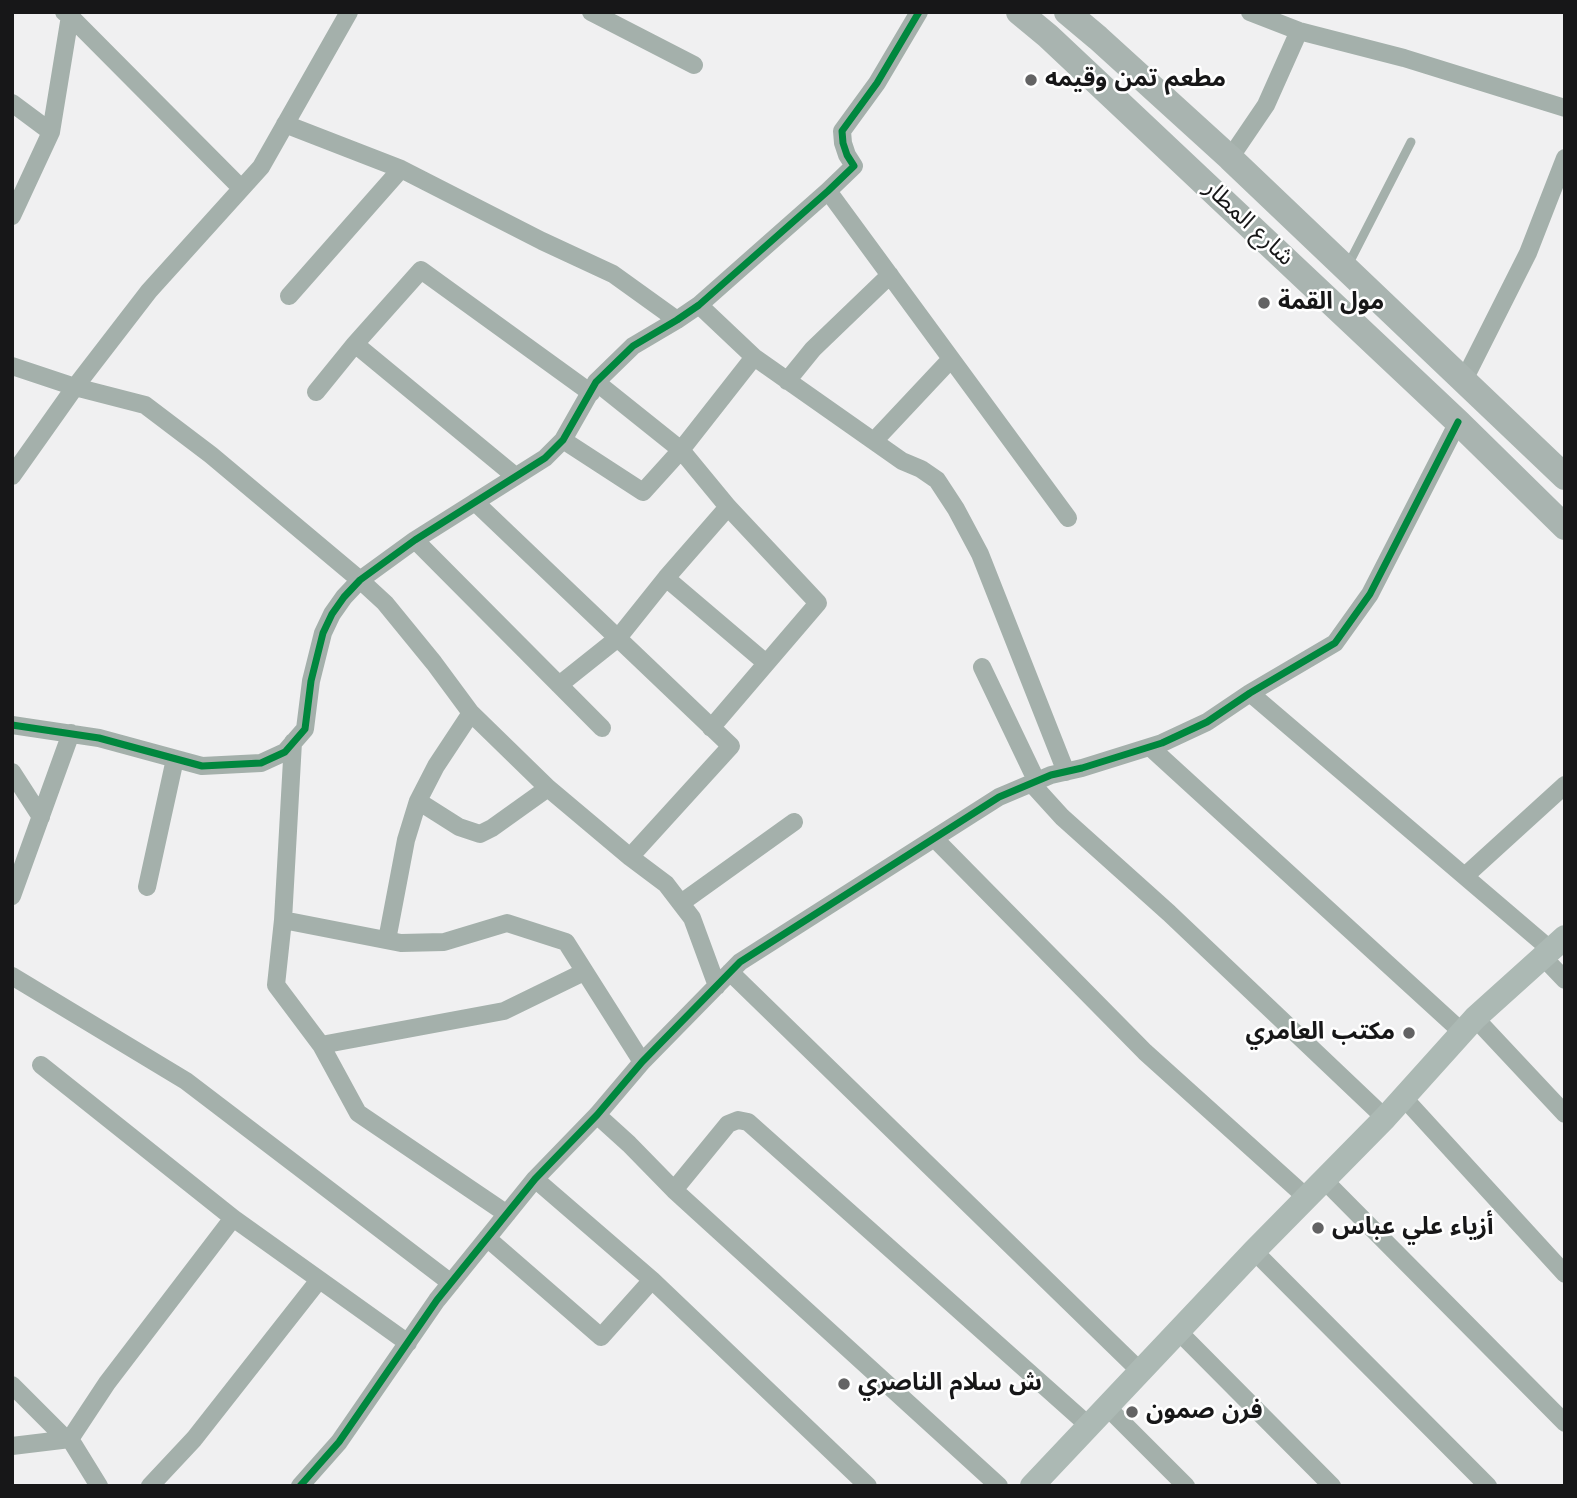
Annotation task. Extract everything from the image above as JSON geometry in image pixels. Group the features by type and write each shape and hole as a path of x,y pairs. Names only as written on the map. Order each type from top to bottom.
{"main road":[{"name":"شارع المطار","path":"1019,12 1077,63 1458,422 1565,527"},
{"name":"شارع المطار","path":"1067,12 1230,158 1565,477"},
{"path":"1077,63 1091,56 1098,38"},
{"path":"1115,99 1123,80 1137,73"}],"street":[{"path":"12,476 75,387 149,291 261,167 349,12"},
{"path":"591,12 694,65"},
{"path":"12,725 99,738 202,766 261,763 285,752 305,729 311,681 323,633 332,614 360,580 415,540 545,458 563,440 593,388 634,346 699,304 854,166 847,155 842,131 877,83 919,12"},
{"path":"1250,12 1299,31 1404,58 1565,108"},
{"path":"67,14 241,188"},
{"path":"12,216 51,132 67,14"},
{"path":"1230,158 1266,105 1299,31"},
{"path":"12,103 51,132"},
{"path":"285,124 401,169 613,274 677,320"},
{"path":"1464,380 1528,253 1565,158"},
{"path":"289,296 401,169"},
{"path":"828,191 1068,518"},
{"path":"316,392 421,270 681,450 728,507 818,604 711,728"},
{"path":"787,381 813,349 890,275"},
{"path":"699,304 754,356 787,381 902,461 937,480 980,554 1066,772"},
{"path":"355,344 515,475"},
{"path":"563,440 643,492 681,450 754,356"},
{"path":"873,441 951,359"},
{"path":"12,366 75,387 145,405 211,455 360,580 393,612 471,713 548,788 630,858 666,884 692,918 717,986"},
{"path":"300,1486 339,1442 437,1300 535,1179 597,1115 642,1062 740,962 999,797 1051,775 1162,743 1208,722 1250,693 1335,643 1370,594 1458,422"},
{"path":"475,502 731,746 630,858"},
{"path":"559,685 618,638 728,507"},
{"path":"415,540 602,728"},
{"path":"666,578 766,663"},
{"path":"982,667 1034,783 1062,817 1169,913 1385,1118"},
{"path":"1250,693 1553,948 1565,979"},
{"path":"387,940 406,840 418,801 436,766 471,713"},
{"path":"12,896 71,733"},
{"path":"293,742 284,920 276,985 321,1045 358,1113 507,1214"},
{"path":"1150,747 1469,1025 1565,1114"},
{"path":"147,887 175,759"},
{"path":"12,772 41,817"},
{"path":"1465,876 1565,785"},
{"path":"418,801 459,827 480,834 548,788"},
{"path":"681,903 794,822"},
{"path":"935,839 1145,1052 1306,1197"},
{"path":"284,920 401,943 444,942 507,923 566,942 642,1062"},
{"path":"1032,1486 1323,1179 1404,1098 1469,1025 1553,948"},
{"path":"321,1045 504,1011 584,972"},
{"path":"730,972 1139,1371"},
{"path":"12,976 186,1082 451,1283"},
{"path":"41,1065 233,1218 408,1343"},
{"path":"1404,1098 1565,1274"},
{"path":"597,1115 674,1190 999,1486"},
{"path":"674,1190 729,1124 738,1120 748,1122 1088,1425"},
{"path":"535,1179 652,1280 868,1486"},
{"path":"1323,1179 1565,1423"},
{"path":"12,1446 68,1439 107,1383 233,1218"},
{"path":"487,1238 601,1336 652,1280"},
{"path":"1254,1251 1488,1486"},
{"path":"150,1486 194,1439 319,1280"},
{"path":"1178,1331 1332,1486"},
{"path":"12,1385 68,1439 99,1486"},
{"path":"1106,1406 1186,1486"}],"lane":[{"path":"1346,268 1411,142"}],"cycle path":[{"path":"12,725 99,738 202,766 261,763 285,752 305,729 311,681 323,633 344,597 360,580 415,540 545,458 563,440 596,382 633,346 699,305 854,166 847,155 842,131 877,83 919,12"},
{"path":"300,1486 339,1442 437,1300 535,1179 597,1115 642,1062 740,962 999,797 1051,775 1162,743 1207,722 1335,643 1370,594 1458,422"}],"place":[{"name":"مطعم تمن وقيمه","path":"1031,80"},
{"name":"مول القمة","path":"1264,303"},
{"name":"مكتب العامري","path":"1409,1033"},
{"name":"أزياء علي عباس","path":"1318,1228"},
{"name":"ش سلام الناصري","path":"844,1384"},
{"name":"فرن صمون","path":"1132,1412"}]}
